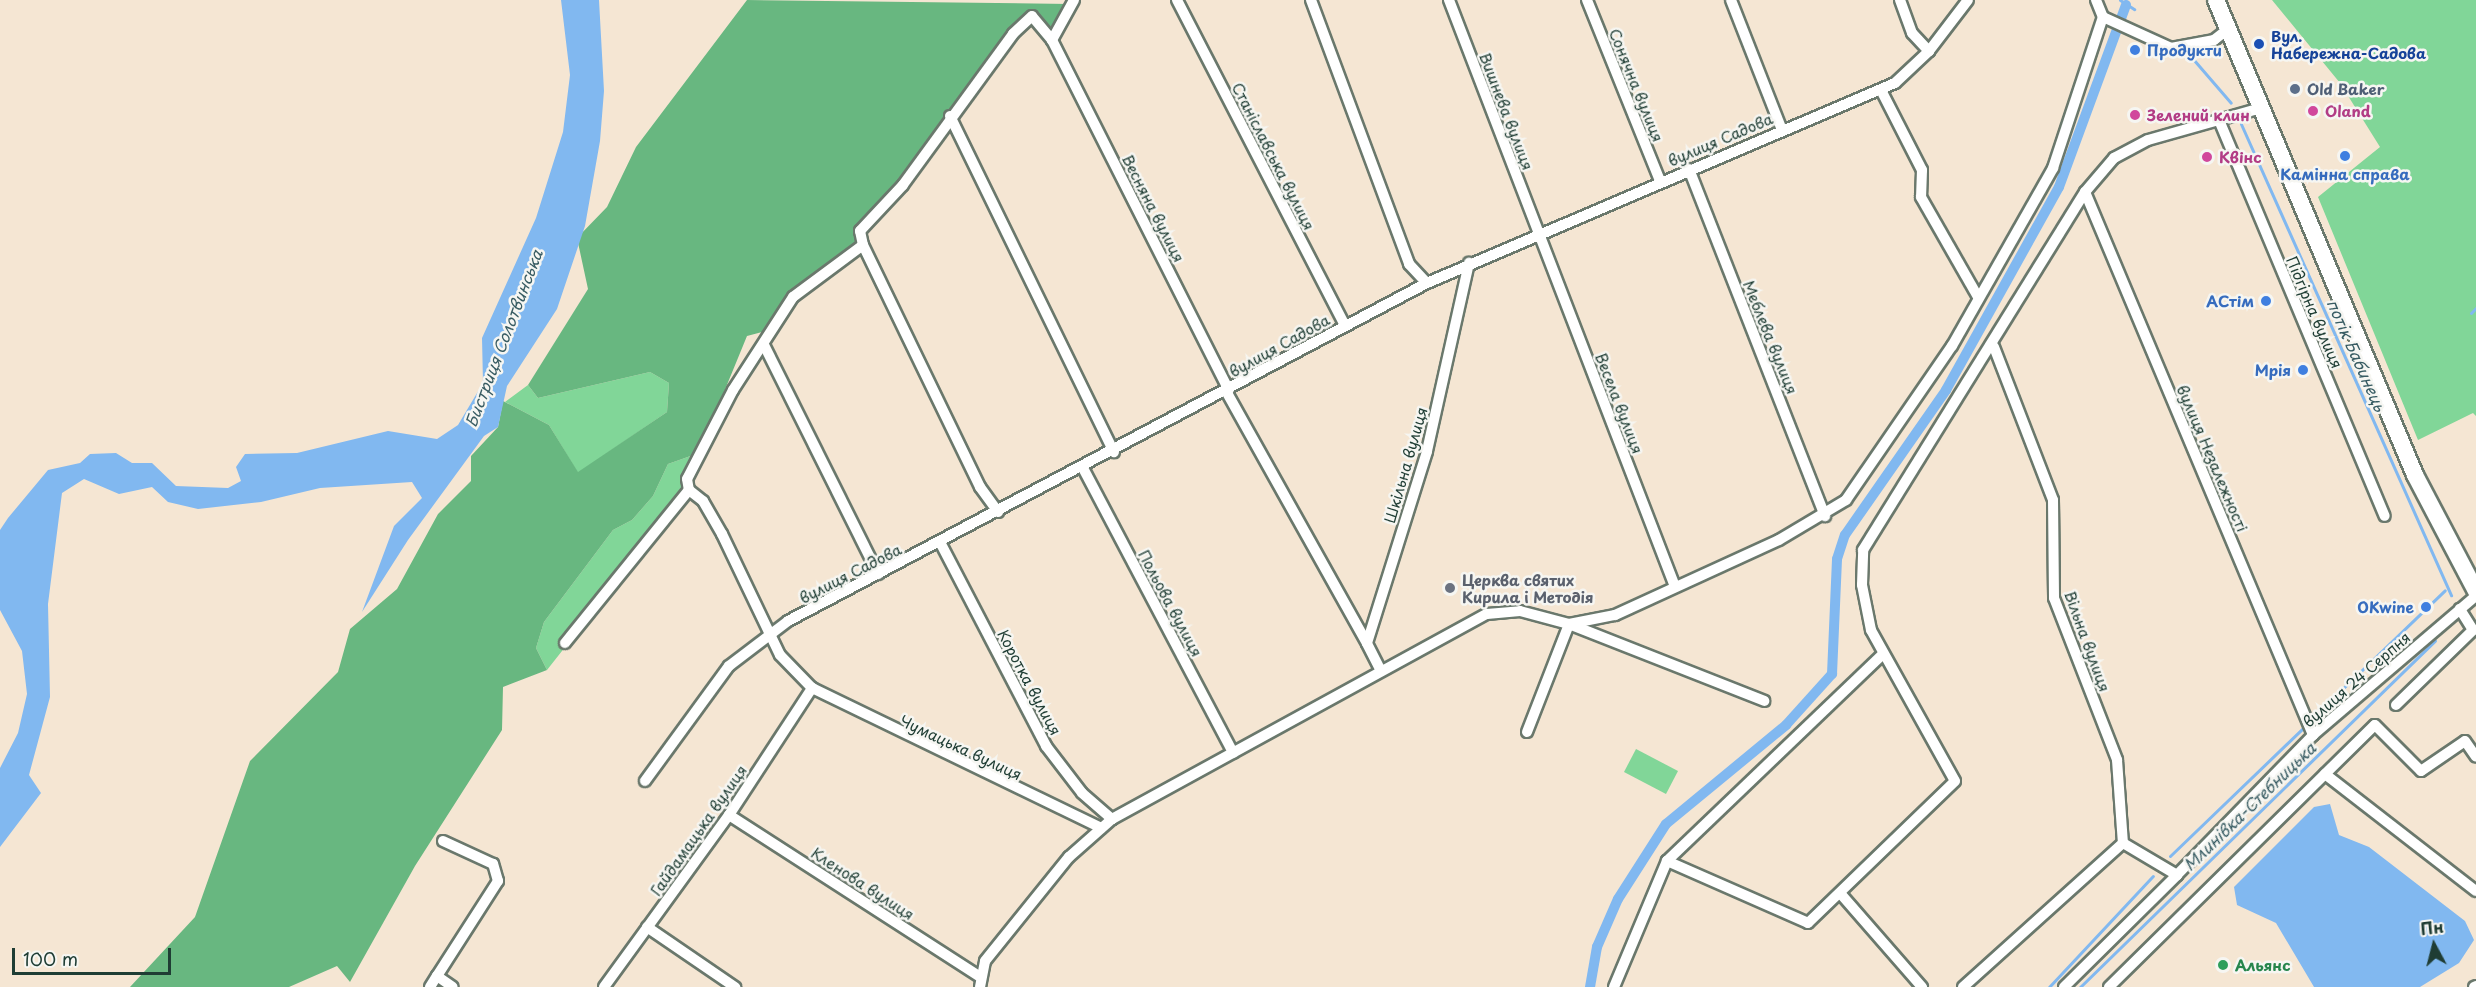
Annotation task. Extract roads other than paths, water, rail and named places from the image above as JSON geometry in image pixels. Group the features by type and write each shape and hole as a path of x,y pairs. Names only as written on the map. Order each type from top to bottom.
{"main road":[{"path":"2216,0 2415,476 2476,591"}],"street":[{"path":"1052,40 1074,0"},
{"name":"Станіславська вулиця","path":"1177,0 1346,326"},
{"path":"1311,0 1410,264 1427,283"},
{"name":"Вишнева вулиця","path":"1449,0 1537,232"},
{"name":"Сонячна вулиця","path":"1587,0 1660,180"},
{"path":"1731,0 1782,130"},
{"path":"1900,0 1912,33 1929,51"},
{"name":"вулиця Садова","path":"645,781 729,666 773,636 788,621 941,544 1427,283 1537,232 1881,90 1912,70 1968,0"},
{"path":"2096,0 2108,19 2171,48 2214,40 2228,29"},
{"name":"Весняна вулиця","path":"950,116 994,54 1032,16 1052,40 1227,391 1367,643"},
{"path":"1569,624 1615,615 1674,585 1825,516 1846,500 1914,404 2053,168 2108,19"},
{"path":"1881,90 1922,170 1921,197 1978,297"},
{"path":"1667,861 1808,923 1955,781 1882,655 1862,585 1863,550 1994,347 2085,192 2114,158 2148,140 2261,108"},
{"path":"998,512 980,487 863,245 860,231 903,185 950,116 1114,452"},
{"name":"Підгірна вулиця","path":"2219,120 2385,516"},
{"name":"Меблева вулиця","path":"1689,169 1825,516"},
{"name":"вулиця Незалежності","path":"2085,192 2313,735"},
{"name":"Весела вулиця","path":"1537,232 1674,585"},
{"path":"565,643 688,490 699,453 764,345 805,285 863,245"},
{"name":"Шкільна вулиця","path":"1367,643 1427,451 1469,263"},
{"path":"764,345 878,574"},
{"name":"Вільна вулиця","path":"1994,347 2053,500 2054,598 2117,760 2123,843"},
{"name":"Польова вулиця","path":"1083,468 1233,753"},
{"path":"688,490 703,501 717,526 773,636 780,655 812,688"},
{"name":"Коротка вулиця","path":"941,544 1046,746 1082,793 1112,819"},
{"name":"вулиця 24 Серпня","path":"2064,987 2313,735 2476,596"},
{"path":"2396,705 2473,630 2460,609"},
{"path":"980,982 985,961 1062,866 1112,819 1487,614 1520,611 1569,624 1764,701"},
{"path":"1527,732 1569,624"},
{"path":"1367,643 1381,671"},
{"path":"1614,987 1667,861 1882,655"},
{"name":"Гайдамацька вулиця","path":"604,987 729,815 812,688"},
{"name":"Чумацька вулиця","path":"812,688 1101,828"},
{"path":"2109,987 2375,725 2421,771 2465,741 2476,757"},
{"path":"2325,774 2476,891"},
{"name":"Кленова вулиця","path":"729,815 980,982"},
{"path":"430,987 498,881 493,864 443,841"},
{"path":"1964,987 2123,843 2177,875"},
{"path":"1840,893 1922,987"},
{"path":"647,927 735,987"},
{"path":"437,976 453,987"}],"water":[{"name":"Бистриця Солотвинська","path":"561,0 599,0 604,91 600,141 585,226 557,309 507,386 498,427 484,436 408,540 362,612 394,526 422,498 412,482 320,488 261,502 198,509 168,502 152,487 119,494 84,479 62,493 48,604 50,697 29,775 41,793 0,847 0,768 18,733 27,694 22,651 0,610 0,530 48,470 80,463 90,454 116,453 132,463 152,463 176,486 228,488 241,481 236,467 245,454 297,453 388,431 437,439 458,425 483,383 482,338 536,218 563,132 570,75"},
{"path":"2330,804 2339,835 2369,847 2465,921 2474,940 2459,963 2420,987 2314,987 2276,923 2237,905 2234,887 2314,807"}],"waterway":[{"name":"потік Бабинець","path":"2120,0 2134,9"},
{"path":"1590,987 1597,947 1618,899 1666,824 1786,725 1832,674 1837,559 1845,535 1946,390 2059,187 2126,5"},
{"name":"потік Бабинець","path":"2187,52 2231,103"},
{"name":"потік Бабинець","path":"2241,124 2451,595"},
{"path":"2471,313 2476,308"},
{"path":"2310,720 2445,590"},
{"name":"Млинівка-Стебницька","path":"2080,987 2435,641"},
{"path":"2170,856 2305,726"},
{"path":"2049,987 2153,876"}],"place":[{"name":"Вул. Набережна-Садова","path":"2259,44"},
{"name":"Продукти","path":"2135,50"},
{"name":"Old Baker","path":"2295,89"},
{"name":"Oland","path":"2313,111"},
{"name":"Зелений клин","path":"2135,115"},
{"name":"Камінна справа","path":"2345,156"},
{"name":"Квінс","path":"2207,157"},
{"name":"АСтім","path":"2266,301"},
{"name":"Мрія","path":"2303,370"},
{"name":"Церква святих Кирила і Методія","path":"1450,588"},
{"name":"OKwine","path":"2426,607"},
{"name":"Альянс","path":"2223,965"}]}
